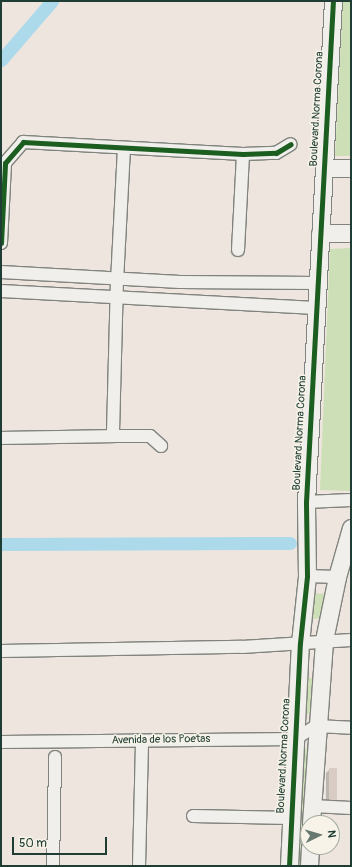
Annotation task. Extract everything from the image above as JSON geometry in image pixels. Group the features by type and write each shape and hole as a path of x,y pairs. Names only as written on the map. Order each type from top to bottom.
{"street":[{"name":"Boulevard Norma Corona","path":"289,866 300,643 306,576 306,502 333,1"},
{"path":"1,244 5,164 23,142 243,154 276,153 291,144"},
{"path":"112,436 116,297 124,148"},
{"path":"238,250 243,154"},
{"path":"324,168 351,168"},
{"path":"320,233 351,233"},
{"path":"1,272 117,280 317,283"},
{"path":"1,291 316,308"},
{"path":"1,438 150,436 161,446"},
{"path":"306,502 351,500"},
{"path":"351,528 336,577 324,640 316,726 312,815 351,808"},
{"path":"306,576 336,577"},
{"path":"1,651 242,647 324,640 351,640"},
{"path":"295,739 316,726 351,728"},
{"name":"Avenida de los Poetas","path":"1,742 295,739"},
{"path":"139,866 142,741"},
{"path":"53,866 55,756"},
{"path":"193,816 291,818"},
{"path":"309,866 310,855"}],"green space":[{"path":"343,1 351,1 351,156 335,156"},
{"path":"351,248 351,491 320,490 330,249"},
{"path":"311,593 327,594 323,618 310,619"},
{"path":"308,677 313,679 311,713 307,714 305,713"},
{"path":"305,748 308,751 306,815 300,815 300,855 305,855 305,866 296,866 302,750"}],"building":[{"path":"329,768 337,768 337,800 329,800"}],"waterway":[{"path":"1,60 52,1"},
{"path":"1,544 290,543"}],"cycle path":[{"path":"289,866 300,643 307,576 306,502 333,1"},
{"path":"1,243 5,163 23,142 243,154 276,153 291,144"}]}
